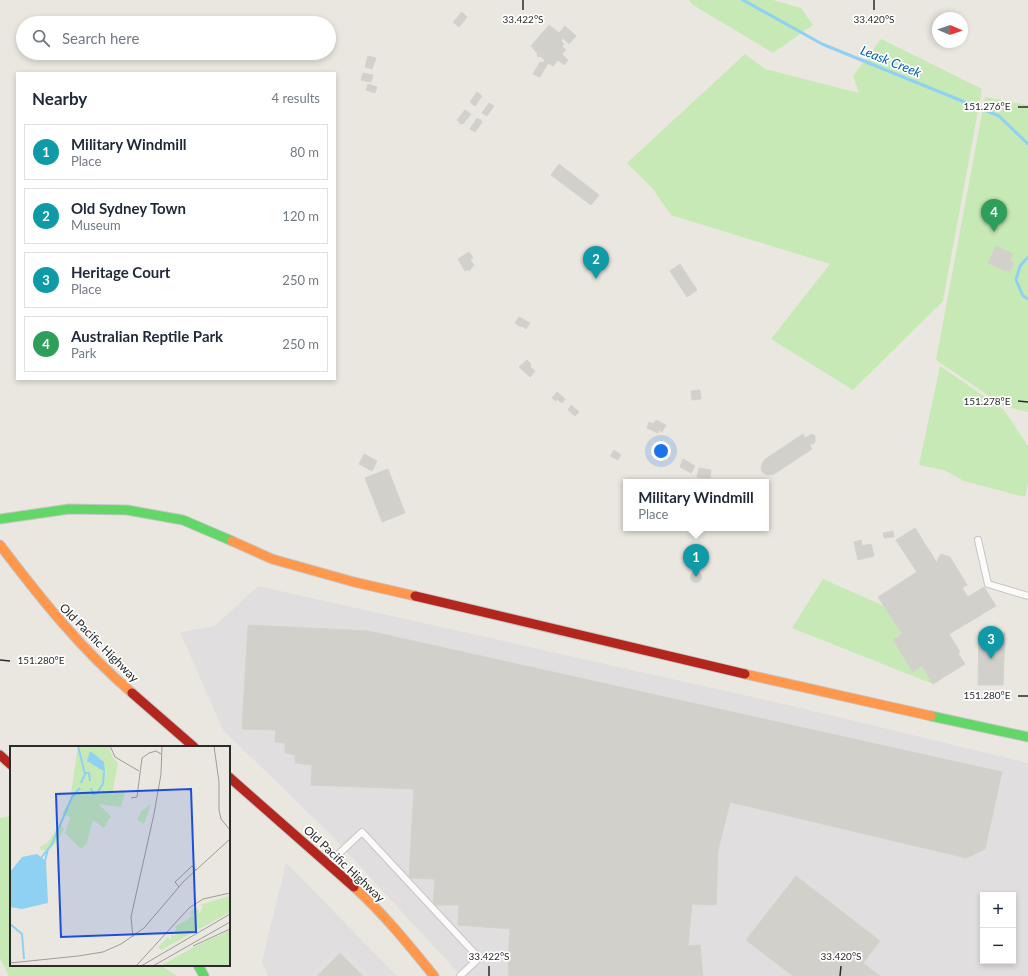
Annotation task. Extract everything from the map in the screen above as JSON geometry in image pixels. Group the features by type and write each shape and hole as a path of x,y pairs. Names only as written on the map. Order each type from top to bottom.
{"main road":[{"path":"0,519 70,509 128,510 183,520 272,559 354,582 859,701 1028,737"},
{"name":"Old Pacific Highway","path":"0,545 43,603 85,650 129,691 193,746"},
{"path":"0,755 10,763"},
{"name":"Old Pacific Highway","path":"230,778 367,899 409,945 434,976"},
{"path":"199,966 204,976"}],"lane":[{"path":"978,540 988,584 1028,596"},
{"path":"328,864 362,832 479,958 460,976"}],"shaded area":[{"path":"258,586 788,705 1028,763 1028,976 461,976 335,839 223,730 180,632 215,626"},
{"path":"286,863 397,976 268,976 262,961"}],"green space":[{"path":"689,0 773,0 801,8 813,25 773,53 693,5"},
{"path":"881,39 982,89 943,301 853,390 771,339 830,264 671,215 652,188 627,163 745,54 765,69 859,93 853,76"},
{"path":"985,97 1028,105 1028,412 1004,406 936,360"},
{"path":"940,366 1004,410 1028,446 1028,483 1025,497 964,481 944,470 919,465"},
{"path":"823,579 884,606 902,634 893,640 913,671 922,666 933,684 792,628"},
{"path":"10,816 10,966 162,966 177,976 9,976 0,958 0,818"}],"building":[{"path":"462,12 467,17 459,27 453,22"},
{"path":"549,25 559,33 565,26 576,36 569,44 563,38 561,41 564,44 562,47 566,50 562,54 568,60 564,65 558,60 553,66 548,63 540,77 533,74 540,62 543,63 545,60 540,56 537,56 538,54 531,46"},
{"path":"368,56 376,58 372,69 365,67"},
{"path":"363,73 373,75 371,82 361,80"},
{"path":"368,84 377,87 375,93 366,90"},
{"path":"477,92 482,96 475,106 470,102"},
{"path":"489,103 494,106 487,116 482,113"},
{"path":"465,110 471,114 463,124 460,124 457,120"},
{"path":"477,118 482,122 475,132 470,129"},
{"path":"559,164 599,195 591,205 551,175"},
{"path":"996,246 1013,254 1010,261 1014,263 1010,271 1005,271 988,263"},
{"path":"469,252 473,258 470,260 474,265 469,271 468,269 465,271 458,259"},
{"path":"680,264 697,290 687,297 670,271"},
{"path":"519,317 530,323 526,329 515,323"},
{"path":"527,360 531,364 530,367 535,371 530,377 519,367"},
{"path":"700,390 701,399 692,400 691,391"},
{"path":"557,392 565,399 562,403 557,399 556,401 552,398"},
{"path":"571,405 579,412 575,416 568,410"},
{"path":"656,420 666,425 662,432 659,430 658,433 647,428 649,422 653,424"},
{"path":"803,434 805,438 812,434 815,436 815,442 813,444 809,444 812,449 774,474 767,475 762,472 761,467 765,461 764,460"},
{"path":"614,450 621,455 618,460 610,456"},
{"path":"364,454 377,461 372,471 359,464"},
{"path":"683,459 695,466 691,473 680,467"},
{"path":"699,468 711,470 710,478 697,477"},
{"path":"388,469 405,513 382,522 365,478"},
{"path":"915,528 937,563 941,554 950,557 967,585 962,588 968,597 984,587 996,606 949,634 960,652 958,653 965,664 933,684 922,666 913,672 893,640 902,634 878,597 917,572 896,540"},
{"path":"893,531 894,537 884,538 883,533"},
{"path":"861,540 862,546 871,544 874,556 858,560 854,542"},
{"path":"696,571 700,573 702,577 700,581 696,583 692,581 690,577 692,573"},
{"path":"248,625 369,631 1002,772 985,849 966,858 730,802 718,850 716,905 692,904 688,946 700,945 703,976 509,976 508,960 510,929 458,925 459,905 433,905 435,879 409,878 414,789 311,785 312,765 295,763 295,755 285,753 285,743 275,742 276,730 242,729"},
{"path":"979,632 1005,633 1003,685 978,685"},
{"path":"796,876 880,941 863,963 880,976 793,976 746,940"},
{"path":"340,953 363,976 317,976"}],"waterway":[{"name":"Leask Creek","path":"743,0 822,44 999,116 1028,144"},
{"path":"1028,257 1020,266 1016,280 1023,296 1028,299"}],"traffic: fast":[{"path":"0,519 69,509 127,510 183,520 232,541"},
{"path":"931,716 1028,737"},
{"path":"199,966 204,976"}],"traffic: slow":[{"path":"232,541 272,559 354,582 415,596"},
{"path":"0,545 78,641 132,693"},
{"path":"745,674 931,716"},
{"path":"354,887 406,941 434,976"}],"traffic: jam":[{"path":"415,596 745,674"},
{"path":"132,693 193,746"},
{"path":"0,755 10,764"},
{"path":"230,778 354,887"}],"place":[{"name":"Australian Reptile Park","path":"994,232"},
{"name":"Old Sydney Town","path":"596,279"},
{"name":"Military Windmill","path":"696,577"},
{"name":"Heritage Court","path":"991,659"}]}
